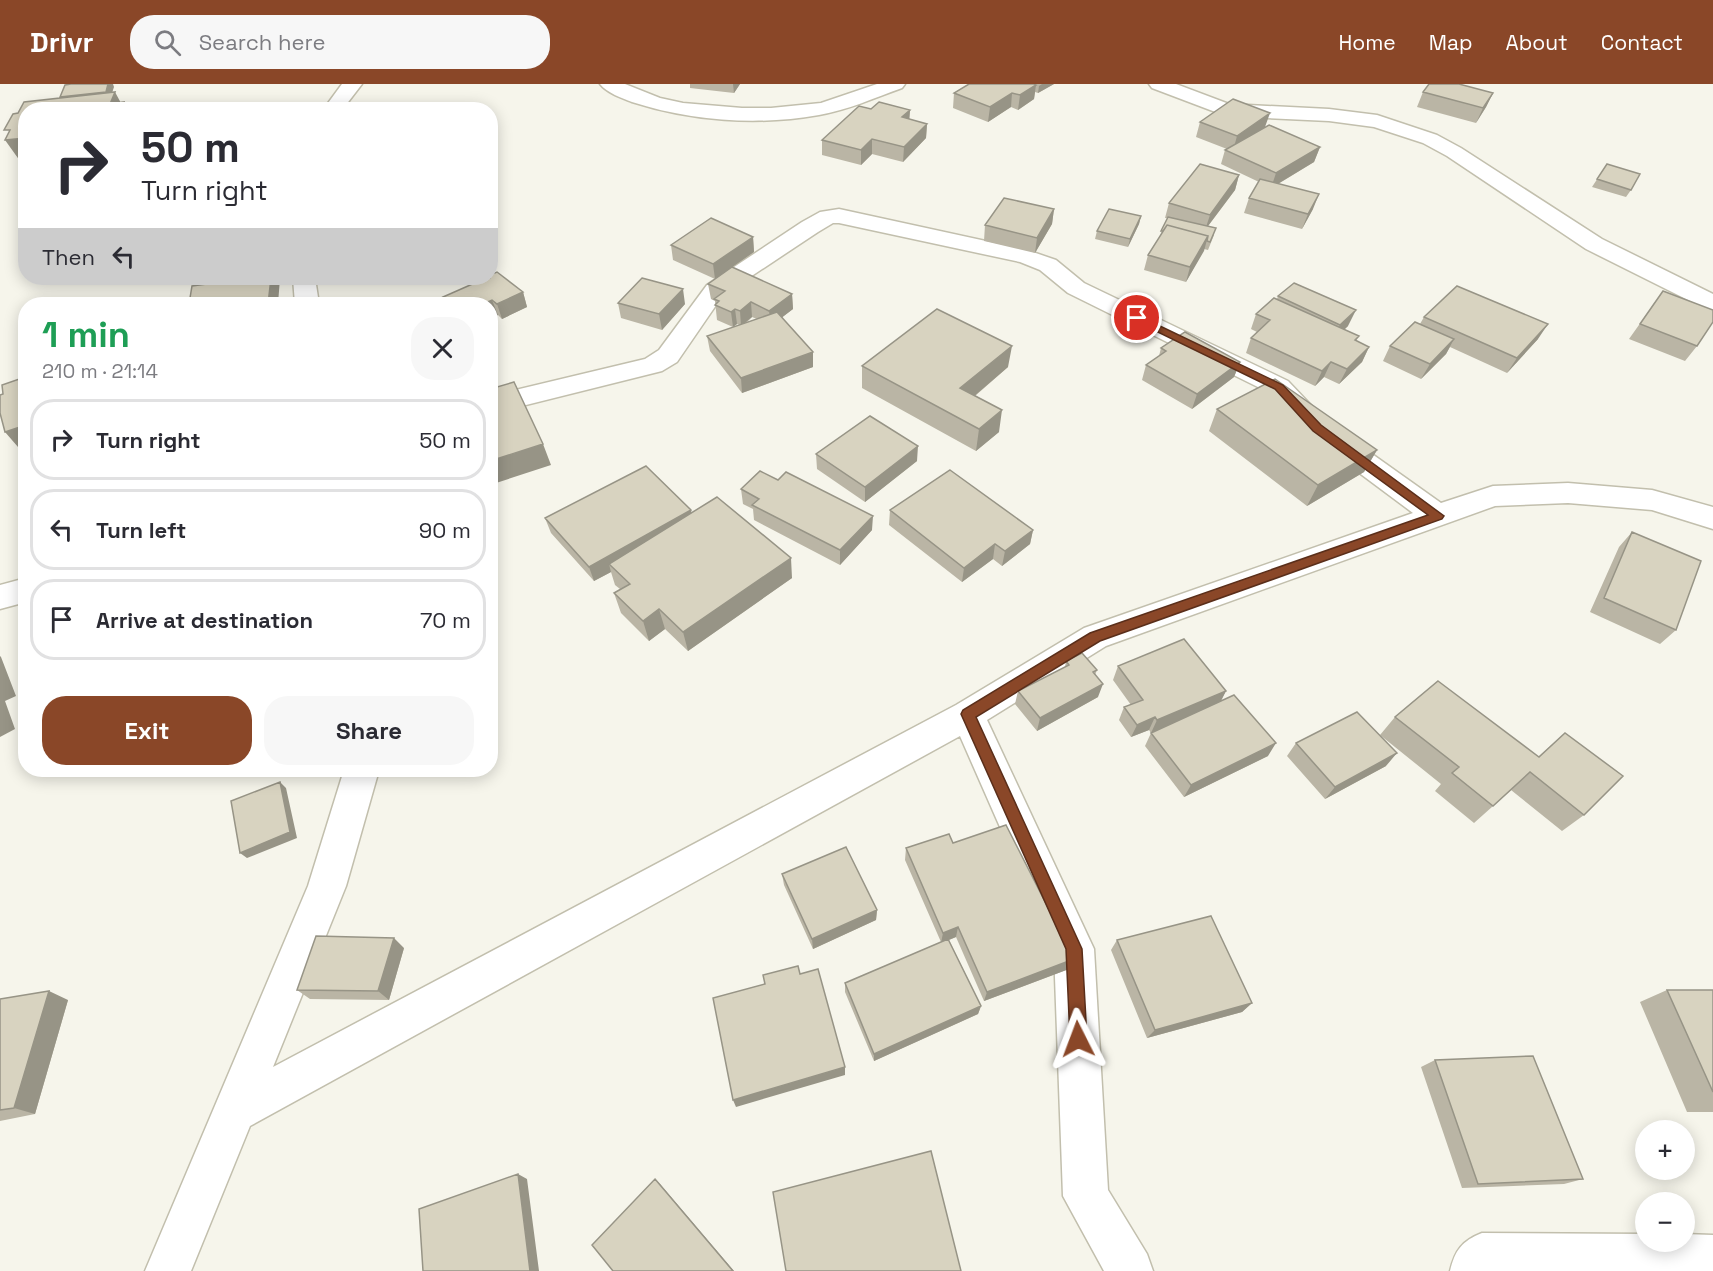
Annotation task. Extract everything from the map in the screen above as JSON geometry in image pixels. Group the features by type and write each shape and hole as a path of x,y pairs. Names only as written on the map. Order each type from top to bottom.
{"street":[{"path":"338,102 352,84"},
{"path":"610,84 623,93 660,104 710,112 771,114 822,109 895,84"},
{"path":"1159,84 1227,110 1329,115 1377,121 1430,139 1454,152 1594,244 1713,303"},
{"path":"498,403 653,365 668,356 715,290 810,227 828,217 839,216 1027,257 1048,265 1076,288 1279,387 1317,428 1438,516"},
{"path":"236,1110 968,714 1095,637 1493,496 1568,493 1652,500 1713,518"},
{"path":"0,597 18,592"},
{"path":"968,714 1074,949 1086,1196 1130,1271"},
{"path":"168,1271 327,886 359,777"},
{"path":"1473,1271 1475,1263 1482,1256 1713,1258"}],"building":[{"path":"108,84 106,92 60,97 65,85"},
{"path":"969,84 1036,85 1020,95 1012,93 990,107 954,93"},
{"path":"1429,84 1459,84 1493,93 1483,108 1423,92"},
{"path":"115,92 111,102 24,102"},
{"path":"1233,99 1270,113 1237,136 1200,122"},
{"path":"879,102 910,110 902,117 927,124 904,147 872,139 861,150 822,140 859,106 871,109"},
{"path":"18,113 18,139 5,140 10,130 4,130 13,114"},
{"path":"1269,125 1320,147 1276,173 1225,150"},
{"path":"1200,164 1239,175 1210,215 1169,203"},
{"path":"1607,164 1640,174 1631,190 1597,179"},
{"path":"1260,179 1319,194 1308,214 1249,198"},
{"path":"1004,198 1054,209 1037,238 985,225"},
{"path":"1109,209 1141,216 1130,239 1097,231"},
{"path":"1168,217 1216,228 1210,242 1207,241 1208,236 1167,225 1161,231"},
{"path":"711,218 753,237 713,264 671,245"},
{"path":"1167,225 1208,236 1190,267 1148,255"},
{"path":"732,267 792,294 769,311 751,302 740,311 735,309 731,312 715,305 719,301 714,299 725,291 708,284"},
{"path":"498,273 523,292 498,304 498,297 443,297 470,285 498,285"},
{"path":"642,278 683,289 659,314 618,303"},
{"path":"1294,283 1356,310 1340,325 1278,296"},
{"path":"270,285 269,297 190,297 192,286"},
{"path":"1457,286 1548,324 1517,358 1424,317"},
{"path":"1663,291 1713,310 1713,322 1697,346 1640,324"},
{"path":"1274,298 1359,336 1355,340 1369,347 1347,369 1331,362 1322,371 1251,338 1270,320 1256,314"},
{"path":"937,309 1012,346 960,388 1002,410 979,429 862,366"},
{"path":"777,312 813,352 741,378 707,336"},
{"path":"1415,322 1454,339 1430,364 1390,346"},
{"path":"1185,332 1240,362 1197,394 1146,365 1166,351 1161,348"},
{"path":"18,379 18,428 5,432 0,413 2,385"},
{"path":"1275,379 1377,450 1318,485 1217,409"},
{"path":"514,382 543,444 498,458 498,387"},
{"path":"870,416 918,446 865,487 816,454"},
{"path":"646,466 691,510 589,567 545,518"},
{"path":"950,470 1033,530 1005,551 995,544 964,568 890,510"},
{"path":"760,471 778,480 786,472 873,516 840,550 752,505 759,499 741,489"},
{"path":"717,497 791,558 683,632 659,609 643,621 614,593 630,584 609,564"},
{"path":"1632,532 1701,561 1676,630 1604,598"},
{"path":"1184,639 1226,691 1157,720 1155,717 1137,725 1124,707 1143,700 1118,666"},
{"path":"1082,653 1097,670 1093,672 1103,684 1040,718 1018,691 1069,665 1066,661"},
{"path":"1438,681 1539,757 1565,733 1623,776 1584,815 1530,772 1493,806 1452,773 1459,767 1395,717"},
{"path":"1234,695 1276,743 1191,785 1151,733"},
{"path":"1357,712 1397,753 1335,787 1296,743"},
{"path":"280,782 290,832 240,853 231,801"},
{"path":"1006,825 1074,959 987,992 958,927 943,933 906,848 949,834 953,843"},
{"path":"846,847 877,910 812,939 782,874"},
{"path":"1211,916 1252,1003 1155,1030 1117,940"},
{"path":"316,936 394,938 378,991 297,990"},
{"path":"948,939 981,1006 874,1054 845,983"},
{"path":"798,966 800,974 818,969 845,1067 733,1100 713,998 765,984 763,975"},
{"path":"1667,990 1713,990 1713,1092"},
{"path":"49,991 14,1108 0,1110 0,999"},
{"path":"1533,1056 1583,1179 1478,1184 1435,1060"},
{"path":"931,1151 961,1271 786,1271 773,1192"},
{"path":"518,1174 530,1271 423,1271 419,1209"},
{"path":"655,1179 733,1271 613,1271 592,1245"}],"route":[{"path":"1078,1039 1074,949 968,714 1095,637 1438,516 1317,428 1279,387 1137,318"}]}
